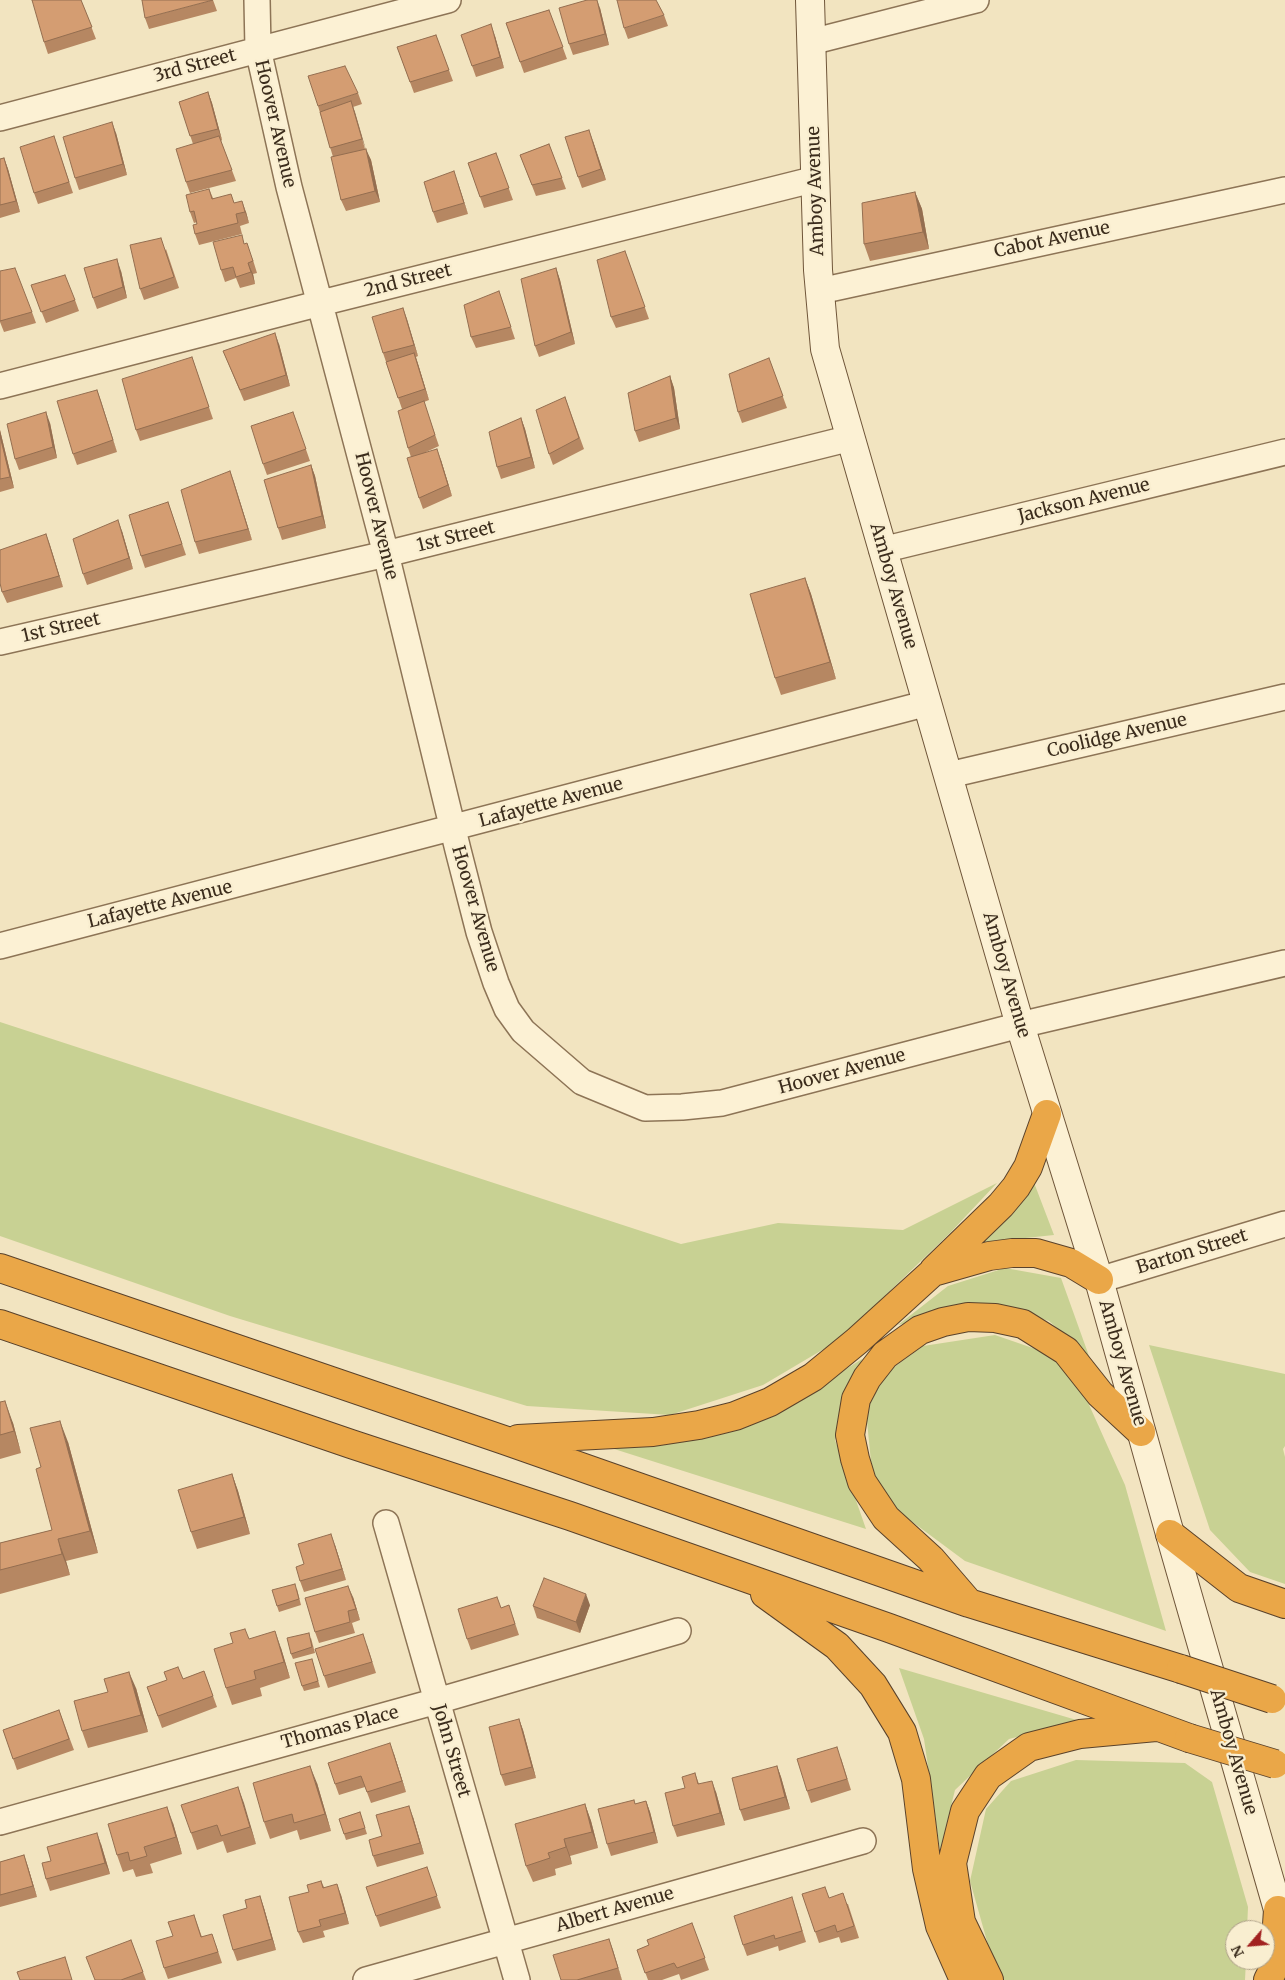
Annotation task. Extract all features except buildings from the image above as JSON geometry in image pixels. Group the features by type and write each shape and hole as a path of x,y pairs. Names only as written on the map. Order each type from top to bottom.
{"highway":[{"path":"504,1440 653,1432 708,1422 735,1416 770,1402 813,1377 857,1341 933,1272 1001,1205 1016,1187 1028,1167 1048,1114"},
{"path":"933,1272 989,1256 1012,1253 1036,1254 1071,1263 1099,1280"},
{"path":"0,1268 504,1440 969,1603 1279,1701"},
{"path":"969,1603 932,1559 886,1518 862,1482 850,1435 856,1399 867,1378 885,1355 920,1330 943,1322 968,1317 995,1318 1023,1324 1066,1351 1100,1394 1141,1432"},
{"path":"0,1324 351,1444 570,1516 1162,1726 1189,1738 1280,1765"},
{"path":"1170,1534 1238,1588 1285,1604"},
{"path":"739,1575 837,1646 873,1684 902,1732 916,1779 927,1869 940,1926 964,1980"},
{"path":"989,1980 961,1922 952,1863 964,1811 988,1776 1030,1746 1080,1734 1162,1726"},
{"path":"1268,1980 1274,1968 1278,1910"}],"street":[{"name":"Hoover Avenue","path":"257,0 258,49 289,187 386,554 479,932 506,1009 523,1031 582,1082 645,1108 722,1103 1020,1025 1285,963"},
{"name":"3rd Street","path":"0,118 448,0"},
{"name":"Amboy Avenue","path":"810,0 820,291 825,349 1020,1025 1099,1280 1285,1936"},
{"path":"811,42 976,0"},
{"name":"2nd Street","path":"0,386 321,303 816,179"},
{"name":"Cabot Avenue","path":"820,291 1285,190"},
{"name":"1st Street","path":"0,642 386,554 851,438"},
{"name":"Jackson Avenue","path":"882,550 1285,452"},
{"name":"Coolidge Avenue","path":"949,775 1285,697"},
{"name":"Lafayette Avenue","path":"0,946 453,829 928,703"},
{"name":"Barton Street","path":"1099,1280 1285,1224"},
{"name":"John Street","path":"386,1522 517,1980"},
{"name":"Thomas Place","path":"0,1822 437,1701 678,1631"},
{"name":"Albert Avenue","path":"366,1980 864,1841"}],"green space":[{"path":"0,1022 681,1244 778,1223 903,1230 997,1183 950,1233 839,1340 763,1385 670,1415 527,1406 230,1316 0,1236"},
{"path":"1033,1180 1054,1235 978,1243"},
{"path":"1005,1268 1061,1278 1089,1356 1049,1321 990,1303 898,1325 948,1286"},
{"path":"995,1335 1050,1354 1086,1398 1125,1485 1166,1631 965,1561 899,1512 872,1472 866,1411 886,1373 923,1346"},
{"path":"1149,1345 1285,1374 1285,1446 1283,1449 1285,1457 1285,1584 1250,1572 1210,1530"},
{"path":"862,1359 835,1440 866,1529 611,1448 723,1434 822,1384"},
{"path":"899,1668 1080,1721 1009,1739 955,1790 940,1850 924,1739"},
{"path":"1076,1760 1185,1763 1212,1782 1248,1907 1247,1920 1225,1920 1225,1970 1246,1970 1245,1980 1004,1980 994,1966 970,1881 986,1809 1011,1781"}]}
